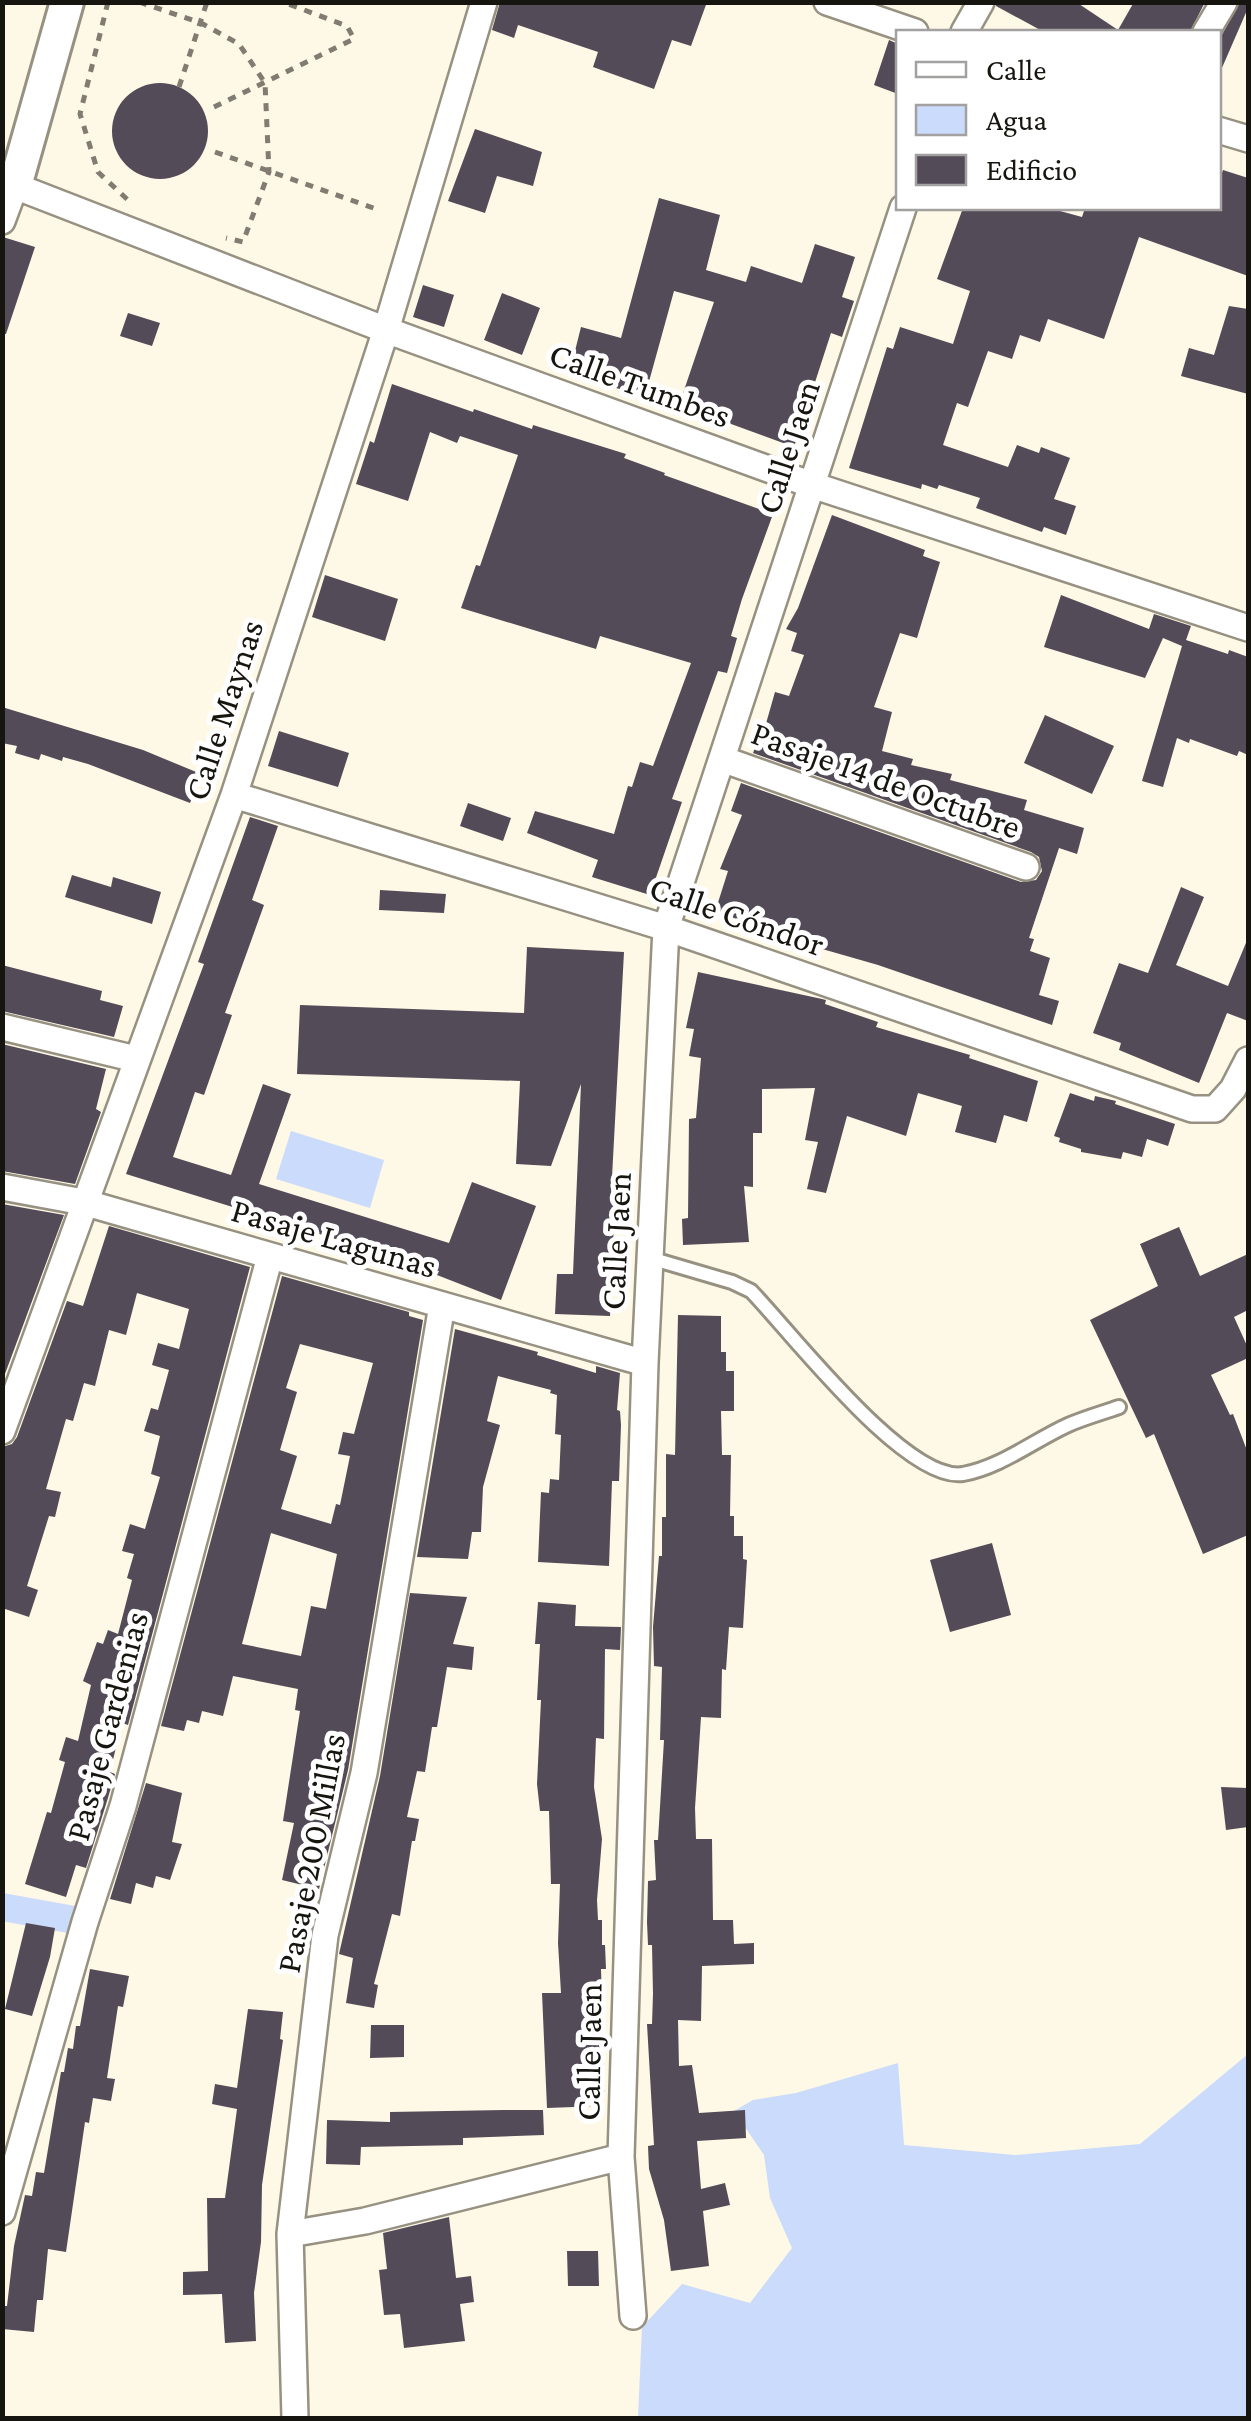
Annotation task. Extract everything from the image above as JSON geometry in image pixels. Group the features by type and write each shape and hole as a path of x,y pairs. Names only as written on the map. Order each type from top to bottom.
{"street":[{"path":"2,221 66,2"},
{"name":"Calle Maynas","path":"2,1431 234,795 386,330 484,2"},
{"path":"827,2 909,30"},
{"path":"965,30 981,2"},
{"path":"1207,30 1224,2"},
{"path":"1221,131 1248,139"},
{"name":"Calle Tumbes","path":"14,186 386,330 812,485 1248,628"},
{"name":"Calle Jaen","path":"634,2316 621,2157 646,1363 666,928 902,210"},
{"name":"Pasaje 14 de Octubre","path":"722,758 1026,867"},
{"name":"Calle Cóndor","path":"234,795 666,928 1192,1108 1215,1108 1233,1089 1248,1060"},
{"path":"2,1027 136,1059"},
{"name":"Pasaje Lagunas","path":"2,1188 83,1202 646,1363"},
{"name":"Pasaje Gardenias","path":"2,2212 85,1922 124,1806 270,1256"},
{"name":"Pasaje 200 Millas","path":"295,2418 290,2234 325,1935 364,1773 442,1305"},
{"path":"290,2234 365,2221 621,2157"}],"lane":[{"path":"650,1258 752,1291 864,1418 939,1469 959,1475 1001,1462 1071,1424 1118,1407"}],"path":[{"path":"108,2 80,114 98,172 131,204"},
{"path":"139,2 201,23 240,44 264,83 268,172 243,242 209,233"},
{"path":"180,87 207,2"},
{"path":"214,108 354,39 347,26 282,2"},
{"path":"215,152 379,210"}],"water":[{"path":"291,1131 384,1160 370,1208 276,1179"},
{"path":"1248,2054 1248,2418 638,2418 642,2327 682,2284 750,2303 792,2248 770,2198 764,2155 734,2111 753,2100 796,2093 898,2063 904,2145 1015,2155 1140,2144"}],"building":[{"path":"500,2 707,2 691,46 672,40 654,89 593,67 598,52 518,25 514,38 492,30"},
{"path":"997,2 1076,2 1118,30 1040,30 996,6"},
{"path":"1134,2 1205,2 1191,30 1118,30"},
{"path":"1240,2 1248,2 1221,70 1221,37"},
{"path":"889,40 896,43 896,93 874,85"},
{"path":"160,83 178,87 194,97 204,113 208,131 204,149 194,165 178,175 160,179 142,175 126,165 116,149 112,131 116,113 126,97 142,87"},
{"path":"475,129 542,152 533,186 497,176 485,213 448,201"},
{"path":"1223,170 1248,178 1248,276 1139,237 1104,339 1048,319 1040,342 1020,335 1012,359 988,351 968,407 957,403 943,445 1008,467 1017,445 1039,453 1041,447 1070,458 1054,499 1076,506 1066,535 1044,527 1042,532 976,508 980,498 939,485 937,489 922,484 921,489 849,468 887,347 893,349 900,327 953,344 970,291 937,279 962,210 1056,210 1082,217 1084,210 1221,210"},
{"path":"659,198 720,215 706,270 746,282 751,266 802,283 815,244 855,257 842,297 854,301 842,337 831,333 794,447 679,405 714,302 674,291 645,396 569,375 581,327 621,338"},
{"path":"3,237 35,247 6,334 2,334"},
{"path":"423,285 454,295 444,327 413,317"},
{"path":"502,293 540,308 522,355 484,340"},
{"path":"1229,306 1248,309 1248,394 1181,376 1189,348 1214,355"},
{"path":"128,313 160,323 152,346 120,336"},
{"path":"392,384 473,412 474,409 532,429 533,425 626,454 624,458 664,475 773,514 731,636 737,638 727,673 718,671 672,799 682,802 650,895 592,877 598,860 527,833 535,811 614,834 628,786 632,787 640,762 653,766 691,663 600,636 596,649 461,608 476,565 480,566 518,455 460,436 457,443 430,432 408,501 356,484 370,441 374,443"},
{"path":"832,515 925,550 923,556 940,562 917,638 900,633 874,707 892,712 882,751 913,759 911,765 952,774 950,780 1027,800 1024,810 1084,828 1077,854 1059,848 1029,938 1034,939 1030,951 1050,958 1039,995 1059,1001 1052,1025 878,965 763,932 748,926 750,923 715,912 728,871 720,869 742,815 731,811 741,783 1021,882 1036,880 1042,871 1039,857 1031,852 753,753 758,740 761,741 775,692 789,696 804,655 791,651 797,633 786,629 798,608"},
{"path":"325,575 398,599 385,641 312,617"},
{"path":"1061,595 1149,629 1154,614 1191,626 1186,640 1248,657 1248,755 1239,751 1237,756 1177,738 1163,787 1142,781 1182,646 1163,638 1145,678 1044,647"},
{"path":"2,707 143,750 201,774 190,803 88,764 41,754 39,760 15,753 17,746 2,743"},
{"path":"1045,715 1114,746 1092,794 1024,763"},
{"path":"279,731 349,753 338,787 268,766"},
{"path":"468,803 511,818 503,841 460,826"},
{"path":"250,817 278,826 252,900 264,905 225,1013 232,1015 204,1095 195,1092 173,1157 231,1175 263,1084 291,1094 259,1184 449,1243 472,1182 536,1206 501,1300 437,1275 439,1271 126,1174 204,964 198,962"},
{"path":"72,875 111,887 113,877 161,892 152,924 65,897"},
{"path":"1181,887 1204,897 1176,965 1228,986 1248,938 1248,1021 1227,1013 1199,1083 1119,1050 1121,1043 1093,1033 1119,963 1148,973"},
{"path":"380,890 446,894 444,913 379,910"},
{"path":"527,947 624,952 611,1196 615,1197 610,1316 555,1314 557,1274 573,1274 581,1084 551,1166 516,1164 520,1081 297,1074 300,1005 524,1013"},
{"path":"2,965 102,991 100,1000 123,1006 114,1037 2,1011"},
{"path":"698,972 826,1000 825,1004 878,1022 876,1027 970,1055 969,1058 1038,1081 1027,1122 1004,1115 996,1143 955,1132 962,1106 918,1093 906,1136 847,1116 826,1193 807,1189 818,1142 805,1140 815,1088 762,1089 762,1133 753,1133 753,1187 744,1186 749,1242 683,1245 682,1219 688,1218 689,1119 696,1118 701,1058 689,1056 694,1029 686,1028"},
{"path":"2,1044 106,1069 96,1109 101,1112 75,1184 2,1171"},
{"path":"1070,1093 1094,1101 1095,1096 1116,1101 1115,1104 1175,1124 1168,1146 1147,1139 1142,1157 1123,1152 1121,1159 1081,1152 1059,1142 1060,1138 1054,1136"},
{"path":"2,1204 64,1215 2,1382"},
{"path":"109,1226 250,1267 128,1725 122,1723 110,1772 115,1774 86,1868 76,1865 66,1897 25,1884 47,1812 51,1813 65,1762 59,1760 66,1737 78,1741 91,1685 83,1681 97,1642 103,1644 108,1630 118,1634 132,1580 127,1578 134,1554 122,1551 130,1524 145,1529 160,1477 151,1474 160,1436 144,1431 151,1408 158,1410 169,1370 152,1365 158,1343 179,1349 189,1309 137,1293 126,1335 109,1330 95,1386 84,1383 73,1421 66,1419 46,1489 61,1492 55,1517 49,1516 27,1586 38,1590 29,1617 2,1608 2,1447 12,1444 17,1437 67,1301 83,1306"},
{"path":"1179,1227 1200,1276 1248,1254 1248,1310 1234,1317 1248,1348 1248,1358 1211,1375 1230,1415 1233,1414 1248,1453 1248,1535 1203,1554 1154,1434 1146,1438 1090,1320 1158,1286 1140,1244"},
{"path":"282,1276 409,1312 409,1316 423,1320 348,1770 319,1889 282,1880 294,1823 283,1821 300,1711 295,1710 298,1689 233,1676 223,1716 202,1711 199,1723 187,1720 184,1731 161,1726","holes":["300,1344 373,1363 354,1434 343,1432 338,1454 350,1456 340,1505 336,1504 331,1524 281,1509 297,1456 280,1450 297,1392 286,1388","271,1533 337,1554 326,1609 311,1606 301,1656 242,1644"]},
{"path":"678,1315 721,1316 721,1352 726,1352 726,1371 734,1371 734,1411 721,1411 722,1455 731,1455 730,1516 734,1516 734,1536 743,1536 743,1559 747,1560 743,1628 729,1627 726,1670 722,1669 721,1718 701,1717 696,1839 712,1839 713,1920 733,1920 734,1944 754,1943 754,1964 702,1966 701,2021 678,2020 679,2066 692,2065 699,2113 745,2110 746,2138 697,2141 701,2189 725,2183 730,2205 703,2211 709,2266 671,2271 664,2220 649,2169 648,2146 654,2145 647,2024 652,2024 653,1994 652,1945 648,1945 647,1922 648,1881 656,1880 654,1840 658,1840 664,1740 660,1740 662,1667 654,1666 653,1627 662,1556 662,1517 666,1517 666,1454 675,1455"},
{"path":"455,1329 596,1373 596,1366 620,1373 619,1481 612,1481 609,1566 538,1562 541,1492 549,1493 550,1479 559,1480 561,1435 555,1434 557,1395 498,1376 487,1421 500,1425 483,1487 481,1532 472,1532 468,1559 417,1557"},
{"path":"992,1543 1011,1615 950,1632 930,1560"},
{"path":"410,1593 467,1597 453,1644 474,1647 472,1670 447,1667 425,1772 417,1771 407,1817 419,1819 400,1916 392,1914 374,1984 378,1985 374,2008 346,2003 353,1958 339,1954 380,1776"},
{"path":"538,1602 576,1605 575,1626 621,1627 620,1650 605,1649 604,1739 596,1738 594,1787 602,1839 597,1900 606,1969 601,1969 605,2093 599,2093 600,2106 547,2108 542,1993 561,1993 560,1884 551,1884 549,1811 540,1811 537,1784 541,1700 537,1700 540,1644 535,1644"},
{"path":"146,1783 182,1793 172,1842 182,1844 170,1880 156,1876 153,1888 136,1883 131,1904 110,1899"},
{"path":"1221,1787 1248,1788 1248,1827 1226,1830"},
{"path":"26,1923 55,1928 32,2016 5,2009"},
{"path":"90,1969 129,1976 123,2007 118,2006 107,2078 115,2079 111,2101 93,2098 89,2123 85,2122 66,2252 48,2249 43,2300 37,2300 34,2332 2,2329 2,2306 7,2306 25,2195 32,2196 36,2172 44,2173 61,2072 68,2048 73,2049 76,2026 80,2026"},
{"path":"248,2009 283,2012 283,2040 262,2185 261,2242 254,2293 256,2341 225,2343 222,2294 183,2295 183,2272 208,2271 207,2198 225,2198 237,2109 212,2104 215,2084 237,2088"},
{"path":"371,2025 404,2025 404,2057 370,2058"},
{"path":"543,2110 544,2135 463,2138 463,2145 361,2147 360,2165 326,2164 327,2120 390,2122 390,2112"},
{"path":"449,2217 456,2278 471,2276 474,2302 460,2304 465,2341 404,2348 400,2314 384,2315 379,2270 387,2269 383,2233"},
{"path":"567,2251 598,2251 599,2286 568,2286"}],"waterway":[{"path":"2,1907 85,1922"}]}
